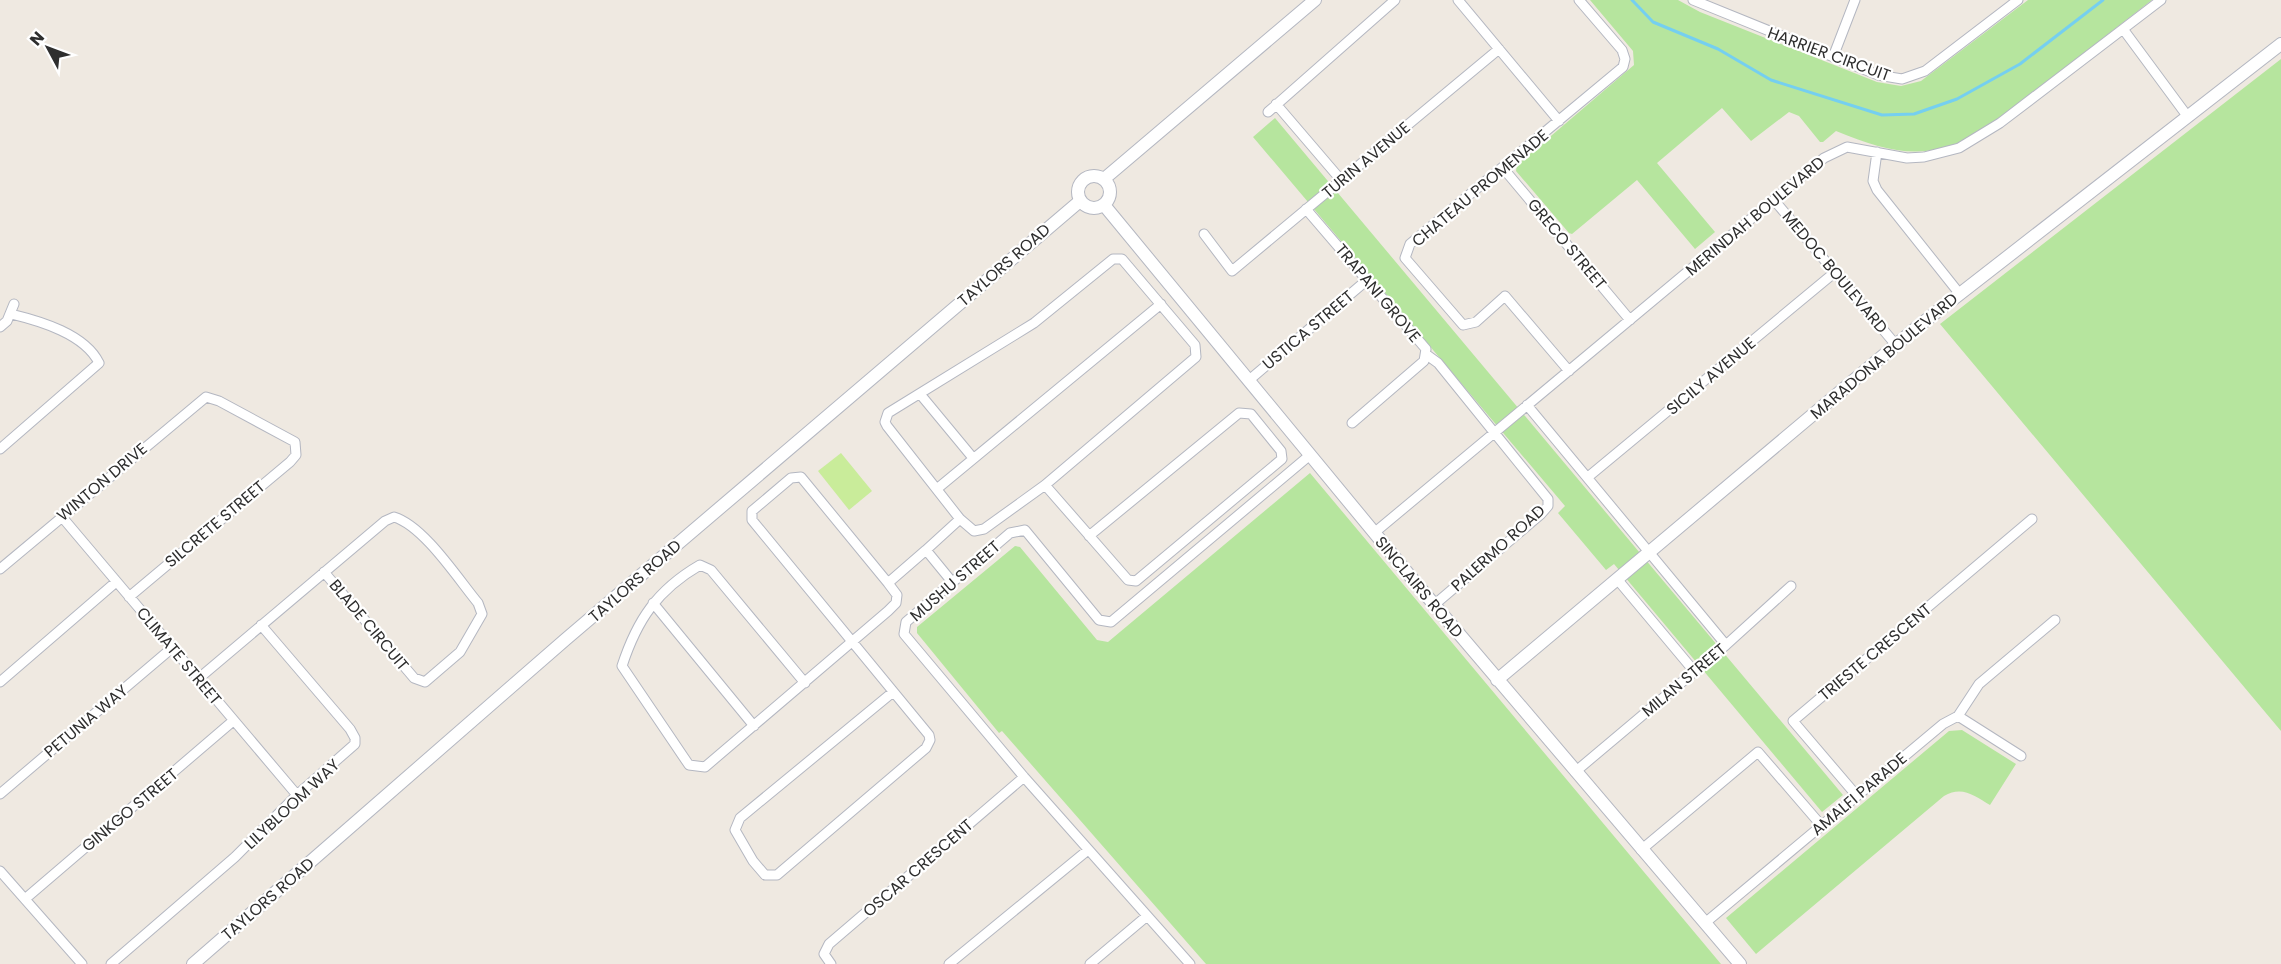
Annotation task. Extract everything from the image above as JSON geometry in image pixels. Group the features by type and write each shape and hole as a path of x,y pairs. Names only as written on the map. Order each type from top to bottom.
{"street":[{"path":"1104,179 1315,0"},
{"path":"1268,112 1395,0"},
{"path":"1458,0 1559,121"},
{"name":"CHATEAU PROMENADE","path":"1569,371 1505,296 1476,322 1463,325 1406,258 1410,244 1559,121 1625,62 1622,50 1579,0"},
{"name":"HARRIER CIRCUIT","path":"1693,0 1890,78 1914,76 1925,72 2018,0"},
{"path":"1833,57 1855,0"},
{"name":"MERINDAH BOULEVARD","path":"1374,533 1824,158 1839,149 1861,148 1894,157 1924,157 1959,148 2000,123 2161,0"},
{"path":"2123,29 2188,117"},
{"name":"MARADONA BOULEVARD","path":"1497,680 1959,293 2281,44"},
{"name":"TURIN AVENUE","path":"1204,234 1232,271 1499,49"},
{"path":"1276,104 1341,180"},
{"path":"1877,152 1873,180 1877,190 1959,293"},
{"name":"GRECO STREET","path":"1503,168 1630,320"},
{"path":"1094,175 1104,179 1110,190 1104,205 1094,208 1080,201 1077,191 1084,179 1094,175"},
{"name":"MEDOC BOULEVARD","path":"1774,200 1896,345"},
{"name":"TAYLORS ROAD","path":"193,964 552,652 1080,201"},
{"name":"SINCLAIRS ROAD","path":"1104,205 1434,605 1740,964"},
{"name":"TRAPANI GROVE","path":"1306,209 1426,349 1424,361 1352,423"},
{"path":"1118,258 1125,262 1195,345 1196,357 1045,485 980,531 969,528 960,519 885,422 892,410 920,394 1046,315 1113,259 1118,258"},
{"name":"SICILY AVENUE","path":"1588,477 1834,273"},
{"name":"USTICA STREET","path":"1248,381 1367,280"},
{"path":"938,488 1161,304"},
{"path":"0,327 13,309 80,341 99,363 0,449"},
{"path":"1426,355 1438,363 1495,432"},
{"path":"920,394 973,458"},
{"name":"WINTON DRIVE","path":"0,569 206,397 219,401 290,437 297,448"},
{"path":"1527,405 1726,645"},
{"path":"1045,485 1089,536 1128,580 1136,581 1282,459 1281,451 1251,414 1239,413 1089,536"},
{"name":"PALERMO ROAD","path":"1434,605 1548,506 1548,499 1495,432"},
{"name":"SILCRETE STREET","path":"129,597 290,462 296,455 297,448"},
{"name":"MUSHU STREET","path":"1190,964 1024,777 904,634 906,622 1011,533 1025,530 1099,620 1111,622 1310,455"},
{"path":"805,683 711,570 700,565 686,573 653,603 637,630 622,666 689,765 705,767 805,683 852,642 896,603 897,595 888,583 801,477 791,478 752,511 752,520 852,642 892,692 929,735 930,740 926,748 777,875 765,875 753,861 735,830 740,818 892,692"},
{"name":"CLIMATE STREET","path":"62,517 297,795"},
{"name":"BLADE CIRCUIT","path":"198,679 261,625 324,572 385,521 394,517 404,520 430,544 478,603 482,615 460,652 425,682 414,678 324,572"},
{"path":"888,583 960,519"},
{"name":"TRIESTE CRESCENT","path":"1857,796 1793,722 2032,519"},
{"path":"926,550 953,583"},
{"path":"1617,579 1694,671"},
{"path":"0,682 116,582"},
{"name":"MILAN STREET","path":"1575,772 1726,645 1791,586"},
{"path":"653,603 754,726"},
{"path":"2021,756 1958,716 1979,684 2055,621"},
{"name":"LILYBLOOM WAY","path":"111,964 235,857 297,795 350,751 356,738 261,625"},
{"name":"PETUNIA WAY","path":"0,794 171,648"},
{"name":"AMALFI PARADE","path":"1705,924 1943,724 1958,716"},
{"name":"GINKGO STREET","path":"25,899 233,721"},
{"path":"1641,850 1758,752 1821,825"},
{"name":"OSCAR CRESCENT","path":"831,964 824,954 829,944 1024,777"},
{"path":"949,964 1088,850"},
{"path":"0,871 82,964"},
{"path":"1090,964 1147,916"}],"green space":[{"path":"1590,0 1678,0 1700,12 1877,82 1901,86 1921,81 2028,0 2152,0 1982,132 1944,148 1926,151 1892,149 1836,131 1820,142 1799,116 1789,112 1751,141 1722,108 1657,163 1715,232 1695,249 1637,180 1572,234 1516,171 1517,165 1634,65 1633,51"},
{"path":"2281,59 2281,731 1940,324"},
{"path":"1275,118 1843,795 1822,812 1614,564 1606,570 1558,513 1565,506 1253,137"},
{"path":"841,453 872,491 849,510 818,471"},
{"path":"1310,473 1721,964 1206,964 1002,731 999,733 917,633 917,627 1015,546 1020,547 1097,640 1108,642"},
{"path":"1962,730 2016,764 1990,805 1974,795 1963,792 1944,796 1756,954 1726,918 1949,731"}],"waterway":[{"path":"1632,0 1653,22 1718,49 1771,80 1882,115 1914,114 1957,99 2020,64 2103,0"}]}
